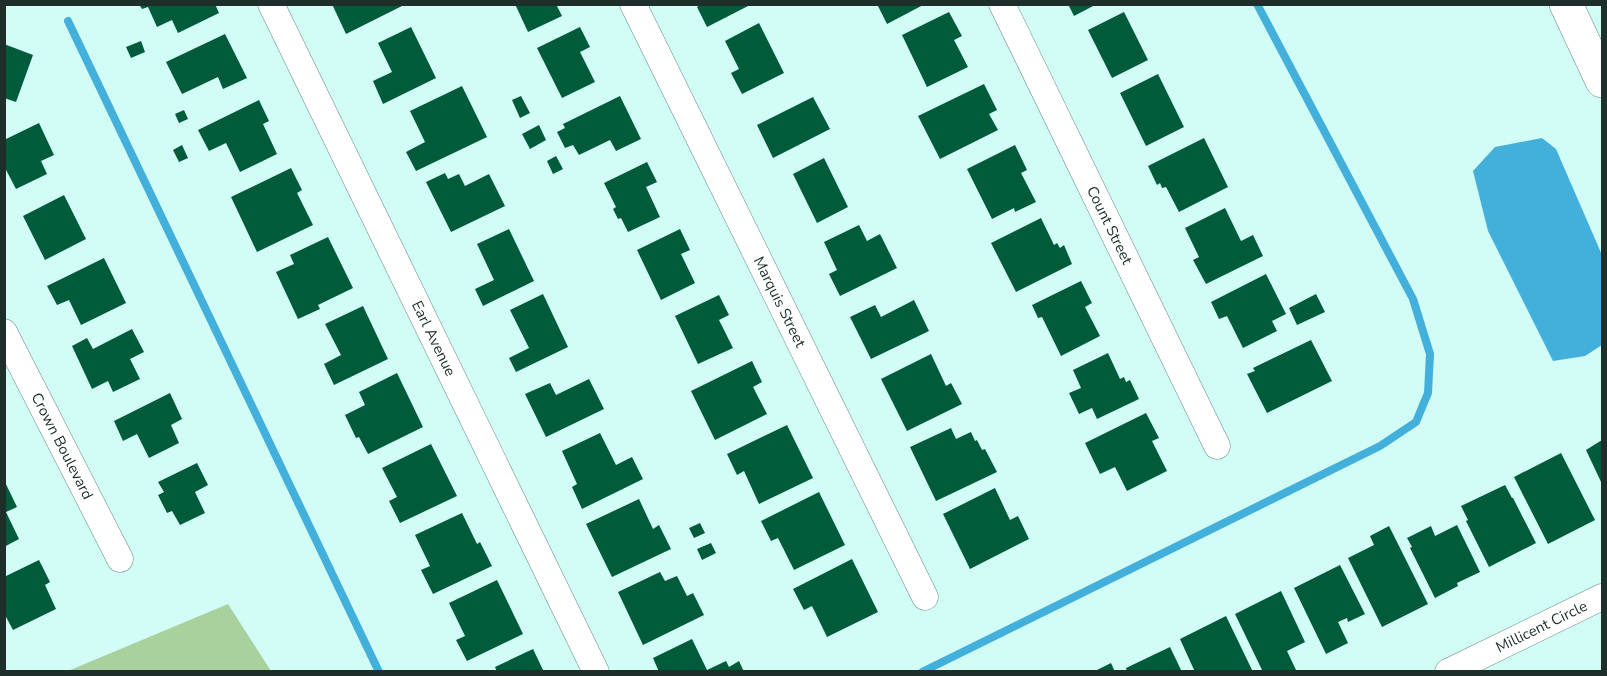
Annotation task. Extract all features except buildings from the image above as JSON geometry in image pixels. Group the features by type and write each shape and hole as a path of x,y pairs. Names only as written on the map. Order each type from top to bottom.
{"street":[{"name":"Earl Avenue","path":"271,4 596,672"},
{"name":"Marquis Street","path":"633,4 925,597"},
{"name":"Count Street","path":"1002,4 1217,446"},
{"path":"1566,4 1602,81"},
{"name":"Crown Boulevard","path":"4,332 120,559"},
{"name":"Millicent Circle","path":"1448,672 1602,598"}],"green space":[{"path":"228,604 271,671 68,671"}],"water":[{"path":"1542,138 1556,149 1602,255 1602,345 1585,356 1553,361 1488,231 1473,171 1495,147"}],"waterway":[{"path":"922,672 1380,446 1416,422 1428,393 1430,354 1413,299 1257,4"},
{"path":"68,21 379,672"}]}
